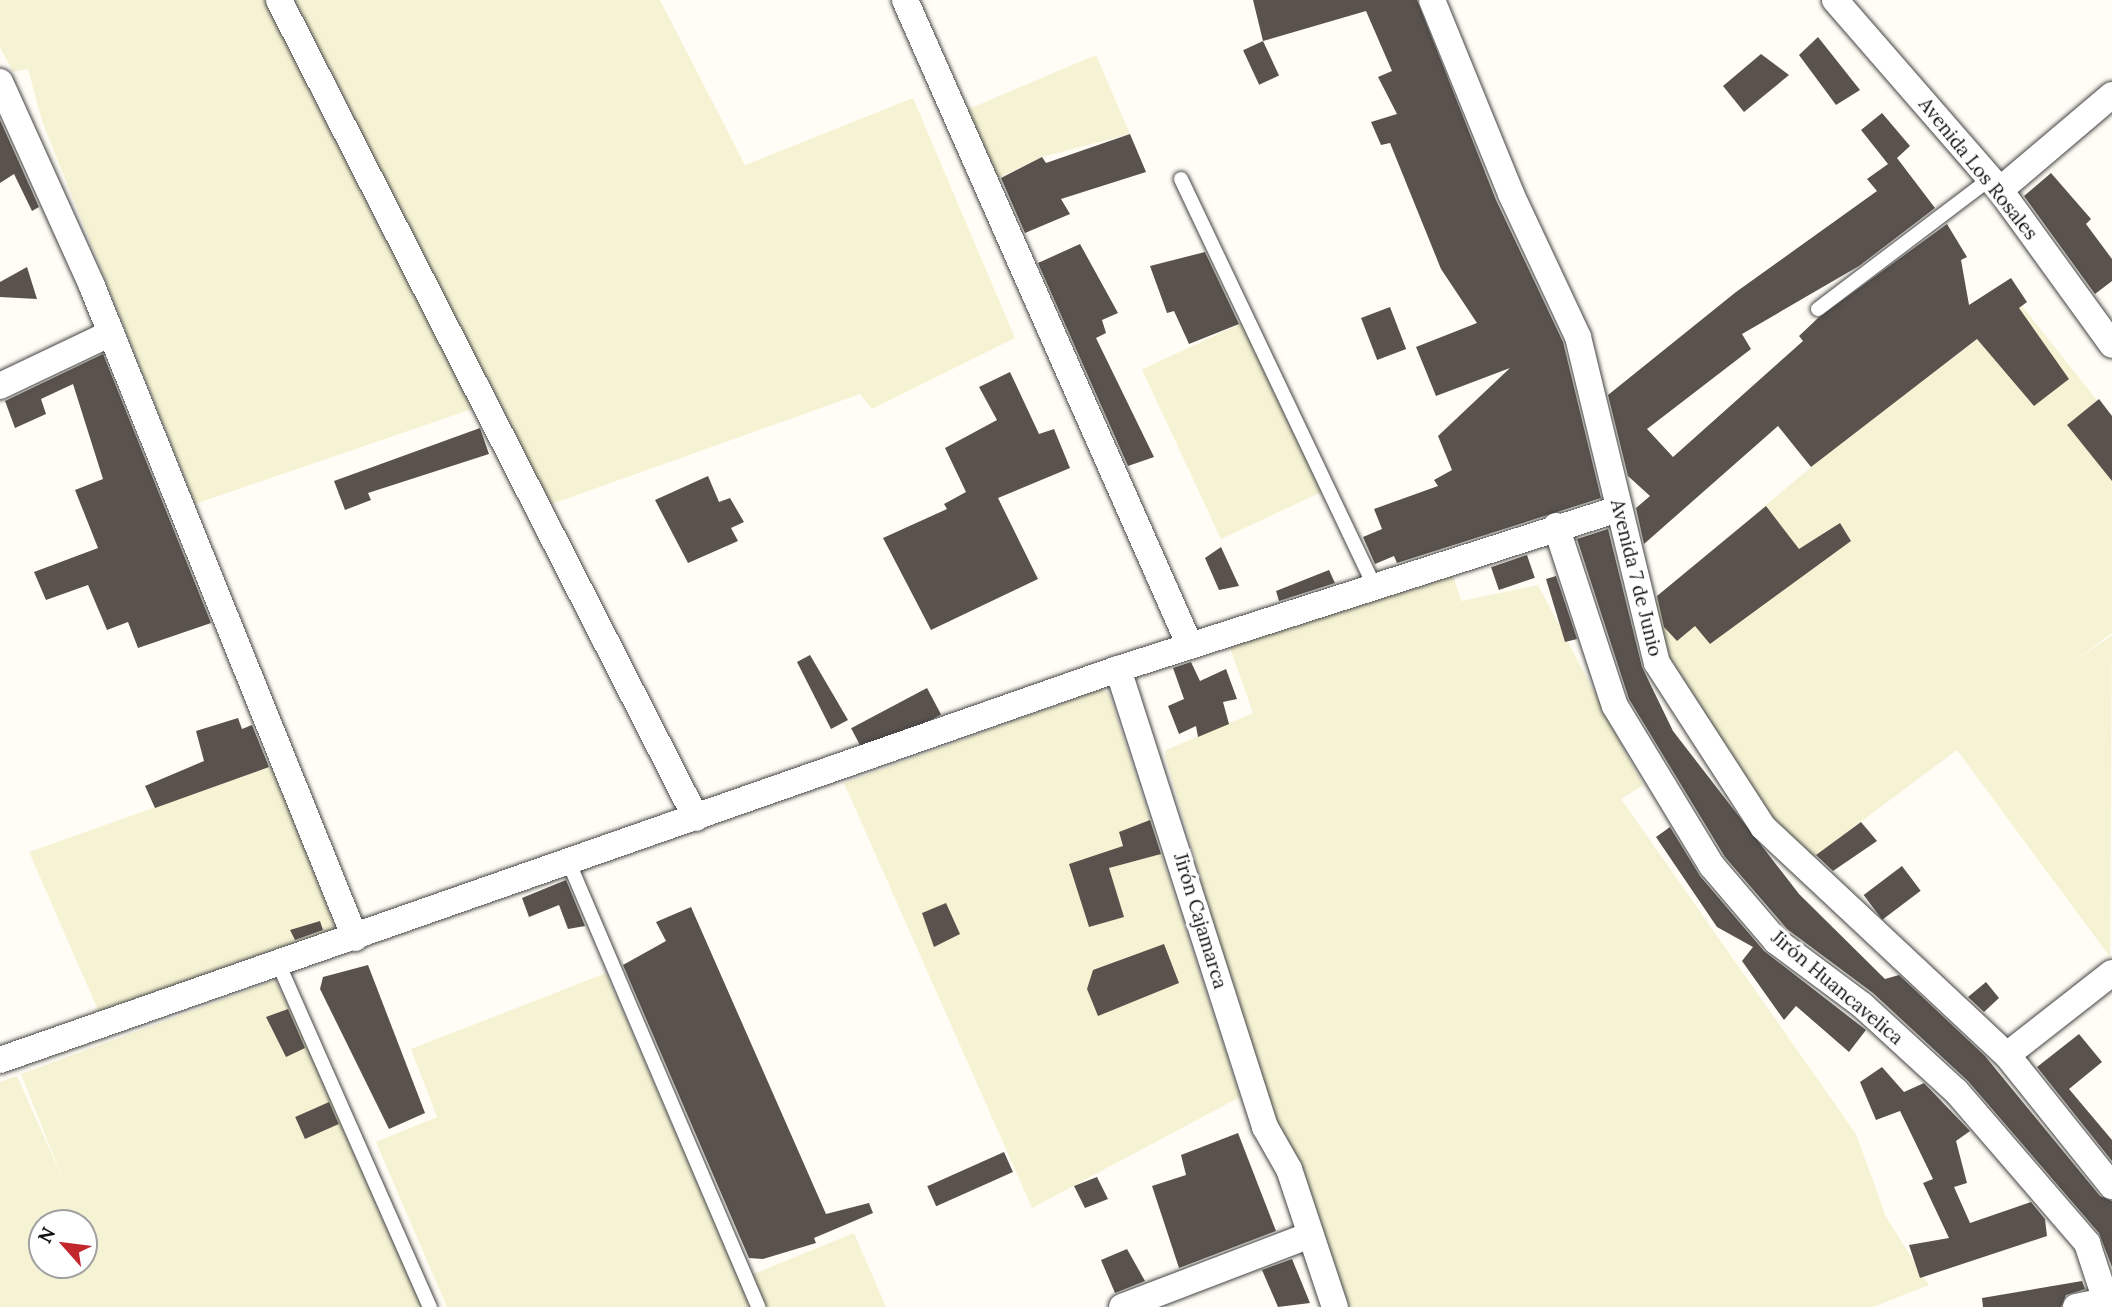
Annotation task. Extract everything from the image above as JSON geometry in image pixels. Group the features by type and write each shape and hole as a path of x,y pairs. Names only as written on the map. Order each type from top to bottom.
{"street":[{"path":"279,0 696,818"},
{"path":"905,0 1190,646"},
{"name":"Avenida 7 de Junio","path":"1432,0 1511,194 1578,337 1657,663 1763,828 2007,1055 2112,1186"},
{"name":"Avenida Los Rosales","path":"1835,0 1995,184 2112,345"},
{"path":"0,82 111,333 355,938"},
{"path":"1995,184 2112,95"},
{"path":"0,386 111,333"},
{"path":"0,1060 279,965 1118,669 1373,583 1618,509"},
{"name":"Jirón Huancavelica","path":"1556,526 1615,706 1712,866 1776,941 1862,1005 1956,1091 2087,1243 2106,1304"},
{"name":"Jirón Cajamarca","path":"1118,669 1265,1127 1289,1169 1335,1307"},
{"path":"2007,1055 2112,974"},
{"path":"1122,1307 1311,1235"},
{"path":"2076,1307 2106,1304"}],"lane":[{"path":"1181,179 1373,583"},
{"path":"1818,309 1995,184"},
{"path":"569,863 758,1307"},
{"path":"279,965 430,1307"}],"shaded area":[{"path":"0,0 269,0 475,408 195,504 42,121 28,69 13,72 0,47"},
{"path":"294,0 660,0 745,165 913,98 1015,338 872,409 860,394 549,505"},
{"path":"1096,55 1130,134 1042,157 989,183 959,113"},
{"path":"2022,306 2112,419 2112,633 2071,664 2112,635 2110,957 1957,750 1803,865 1660,648 1655,598 1846,438"},
{"path":"1248,320 1327,489 1221,539 1142,369"},
{"path":"1450,565 1461,601 1538,585 1643,785 1621,799 1856,1134 1886,1217 1929,1285 1873,1307 1349,1307 1300,1172 1267,1106 1165,756 1166,750 1253,713 1228,642"},
{"path":"1101,689 1109,693 1240,1097 1032,1208 844,783"},
{"path":"277,764 343,922 329,937 102,1019 29,852"},
{"path":"606,973 751,1307 447,1307 376,1142 437,1117 411,1049"},
{"path":"276,980 430,1307 0,1307 0,1082 17,1076 62,1177 21,1074"},
{"path":"854,1233 886,1307 767,1307 751,1275"}],"building":[{"path":"1253,0 1417,0 1496,200 1563,342 1601,498 1397,563 1394,556 1375,564 1363,537 1382,529 1374,509 1438,486 1434,480 1452,470 1438,436 1510,368 1436,396 1416,347 1477,323 1441,269 1390,143 1381,145 1371,122 1397,114 1378,77 1392,71 1366,11 1263,41"},
{"path":"1818,37 1860,90 1836,105 1799,55"},
{"path":"1263,41 1279,75 1259,85 1243,50"},
{"path":"1761,54 1789,75 1744,112 1723,86"},
{"path":"1882,113 1910,146 1897,158 1935,208 1859,266 1742,334 1751,349 1647,429 1673,457 1803,341 1799,336 1818,318 1947,224 1967,257 1961,260 1969,305 2011,278 2027,302 2019,308 2069,379 2034,406 1977,339 1811,467 1778,426 1644,544 1636,508 1650,496 1628,476 1608,395 1736,292 1877,191 1867,179 1888,164 1861,130"},
{"path":"0,120 39,207 32,211 14,174 0,183"},
{"path":"1130,134 1146,172 1061,199 1070,214 1025,233 1001,178 1042,157 1046,163"},
{"path":"2051,173 2091,219 2086,224 2112,259 2112,281 2095,294 2024,196"},
{"path":"1080,244 1118,313 1102,320 1106,333 1096,338 1154,457 1128,466 1038,263"},
{"path":"1205,252 1239,324 1189,344 1174,311 1167,313 1150,266"},
{"path":"27,267 37,299 0,297 0,282"},
{"path":"1390,307 1406,349 1377,360 1361,318"},
{"path":"103,354 211,623 138,648 128,622 107,630 88,585 46,600 34,572 98,548 75,490 103,479 73,384 41,399 46,414 15,428 5,401"},
{"path":"1010,372 1039,434 1054,429 1070,468 998,498 1038,579 931,630 883,538 947,509 944,504 966,492 945,448 997,420 979,387"},
{"path":"2099,399 2112,416 2112,481 2067,425"},
{"path":"480,428 489,454 368,493 371,500 345,510 334,481"},
{"path":"708,476 719,502 730,498 744,522 731,528 738,541 688,563 655,500"},
{"path":"1766,506 1799,549 1840,523 1851,541 1710,644 1695,626 1677,641 1664,627 1657,596"},
{"path":"1608,529 1642,667 1673,731 1799,894 1885,979 1899,975 1985,1056 2100,1196 2112,1201 2112,1267 2099,1233 1968,1081 1873,993 1787,929 1725,857 1629,699 1577,539"},
{"path":"1221,547 1239,586 1219,590 1205,558"},
{"path":"1527,555 1535,578 1499,590 1491,567"},
{"path":"1329,570 1335,583 1279,601 1276,591"},
{"path":"1556,576 1577,639 1565,642 1546,579"},
{"path":"810,655 848,720 831,729 797,662"},
{"path":"1191,662 1200,681 1226,669 1237,699 1223,702 1229,724 1198,737 1196,726 1179,734 1168,706 1184,699 1173,668"},
{"path":"927,688 941,714 865,755 851,728"},
{"path":"238,718 242,729 252,725 269,767 155,808 145,786 204,761 196,731"},
{"path":"1150,820 1161,854 1109,868 1124,917 1089,927 1069,864 1123,846 1119,832"},
{"path":"1861,822 1877,841 1833,871 1816,855"},
{"path":"1670,827 1700,876 1764,951 1866,1030 1849,1052 1796,1006 1784,1020 1742,961 1753,947 1717,927 1656,837"},
{"path":"1902,866 1921,891 1882,920 1864,895"},
{"path":"566,880 585,926 568,929 559,905 529,917 522,898"},
{"path":"946,903 960,934 934,947 922,913"},
{"path":"691,907 826,1214 869,1203 873,1213 814,1238 816,1243 763,1259 749,1258 623,965 666,941 656,922"},
{"path":"320,921 323,930 295,940 290,930"},
{"path":"1164,944 1179,983 1098,1016 1087,989 1093,970"},
{"path":"368,965 425,1113 389,1129 320,989 323,977"},
{"path":"1986,982 1999,998 1984,1012 1968,997"},
{"path":"288,1009 305,1048 286,1057 266,1017"},
{"path":"2079,1034 2102,1062 2069,1089 2112,1140 2112,1161 2037,1067"},
{"path":"1882,1067 1904,1092 1924,1083 1970,1131 1956,1141 1967,1183 1954,1187 1970,1223 2031,1202 2045,1219 2047,1236 1920,1278 1909,1245 1949,1238 1923,1183 1933,1179 1900,1111 1876,1120 1860,1082"},
{"path":"329,1102 339,1124 305,1139 295,1117"},
{"path":"1238,1133 1276,1231 1179,1268 1152,1186 1186,1175 1181,1155"},
{"path":"1004,1152 1013,1172 936,1206 927,1186"},
{"path":"1097,1177 1108,1199 1085,1208 1074,1186"},
{"path":"1127,1249 1145,1281 1115,1293 1101,1260"},
{"path":"1292,1259 1310,1303 1278,1307 1262,1270"},
{"path":"2082,1281 2085,1289 2066,1295 2061,1307 1983,1307 1982,1298"}]}
